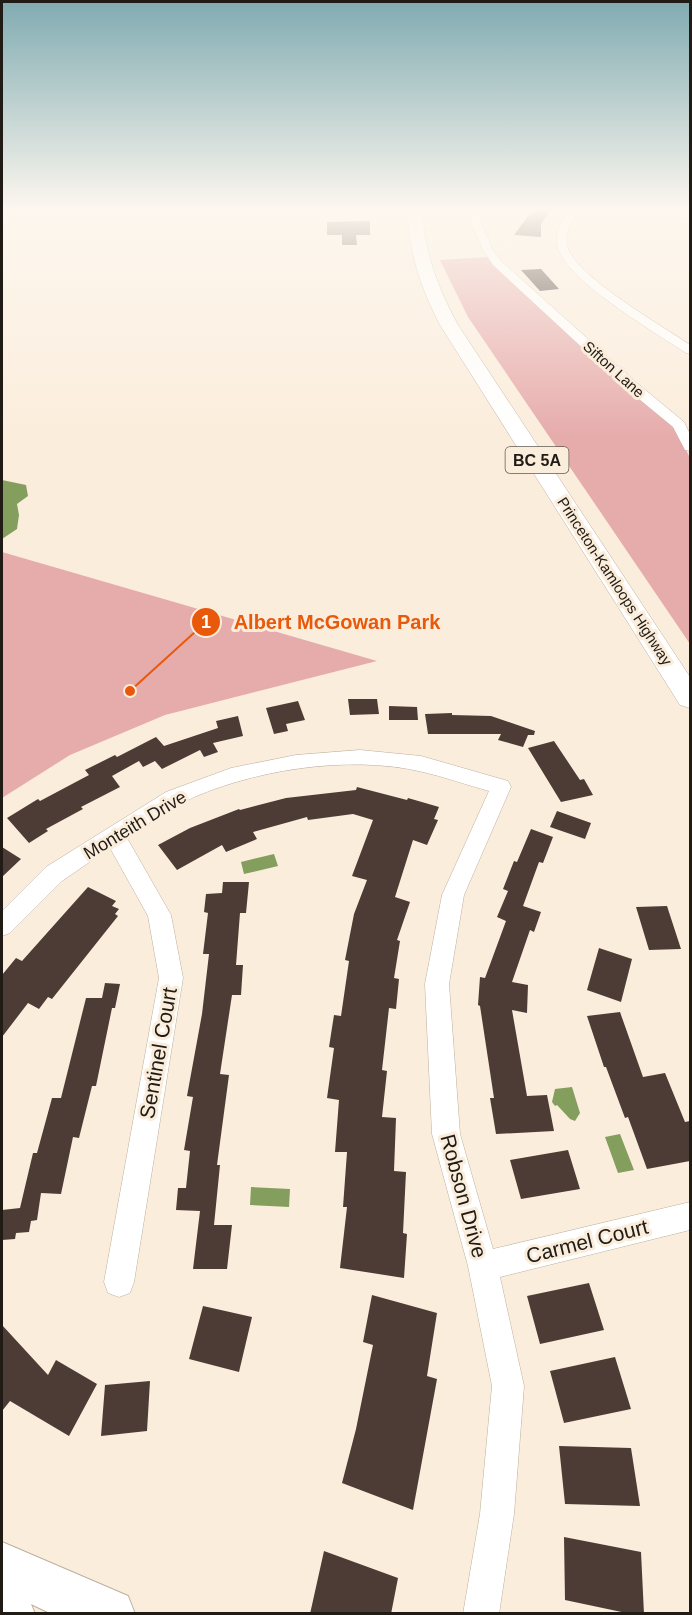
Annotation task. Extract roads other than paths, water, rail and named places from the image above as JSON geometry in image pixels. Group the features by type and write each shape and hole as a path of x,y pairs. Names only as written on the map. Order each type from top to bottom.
{"main road":[{"name":"Princeton-Kamloops Highway","path":"430,285 449,325 690,698"},
{"name":"Princeton-Kamloops Highway","path":"443,285 459,317 690,664"},
{"path":"2,1566 110,1614"},
{"path":"2,1610 10,1614"}],"street":[{"name":"Sifton Lane","path":"521,285 632,387 679,425 690,447"},
{"path":"597,285 690,350"},
{"name":"Monteith Drive","path":"2,926 54,874 173,798 231,777 296,762 360,757 422,764 501,787"},
{"name":"Robson Drive","path":"481,1614 497,1514 508,1386 483,1266 446,1134 437,984 453,896 501,787"},
{"name":"Sentinel Court","path":"114,835 159,915 171,978 119,1282"},
{"name":"Carmel Court","path":"483,1266 690,1216"}],"place":[{"name":"Albert McGowan Park","path":"130,691"}]}
